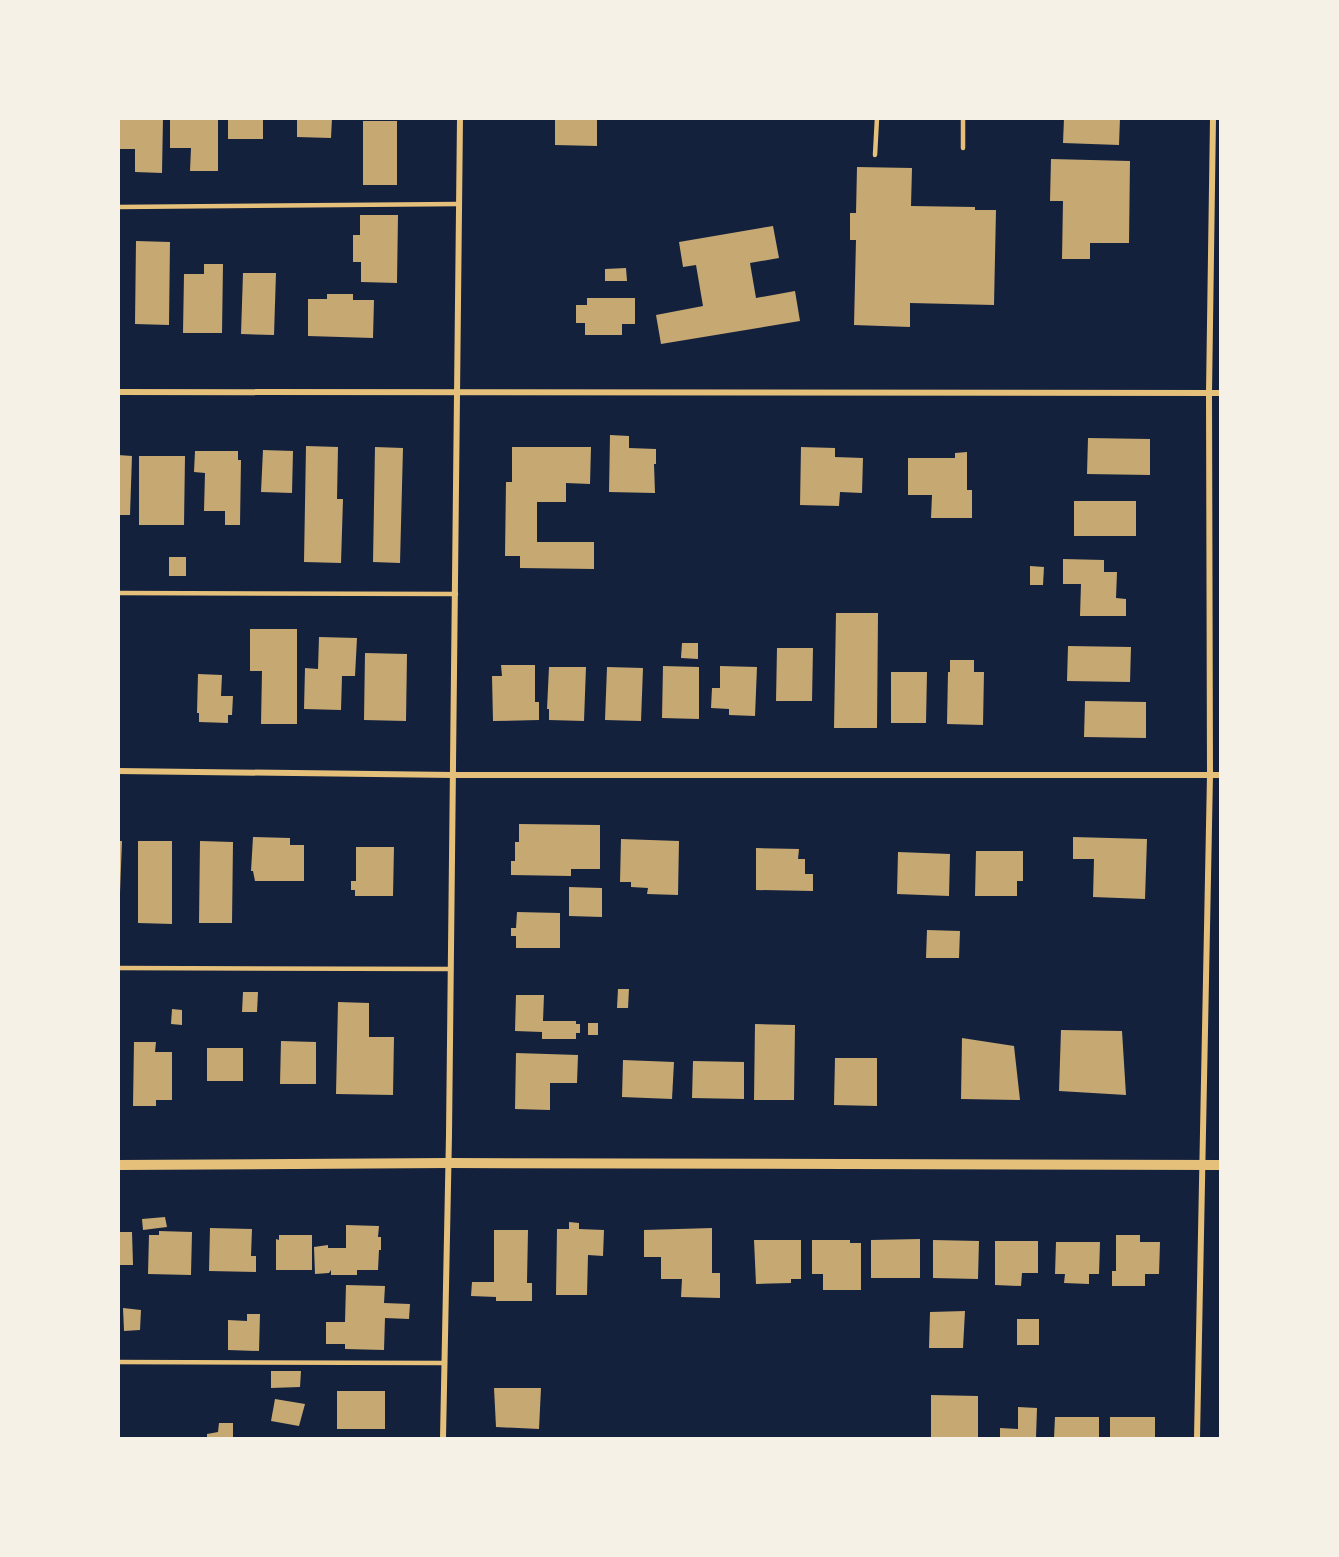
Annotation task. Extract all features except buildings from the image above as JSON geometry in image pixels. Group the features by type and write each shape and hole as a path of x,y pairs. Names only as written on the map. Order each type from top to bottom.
{"street":[{"path":"443,1438 452,969 460,118"},
{"path":"1197,1438 1210,775 1209,393 1213,118"},
{"path":"118,392 1221,393"},
{"path":"118,771 454,775 1221,775"},
{"path":"118,1165 449,1163 1221,1165"}],"lane":[{"path":"875,155 877,118"},
{"path":"963,118 963,148"},
{"path":"118,207 459,204"},
{"path":"118,593 456,594"},
{"path":"118,968 452,969"},
{"path":"118,1362 445,1363"}]}
